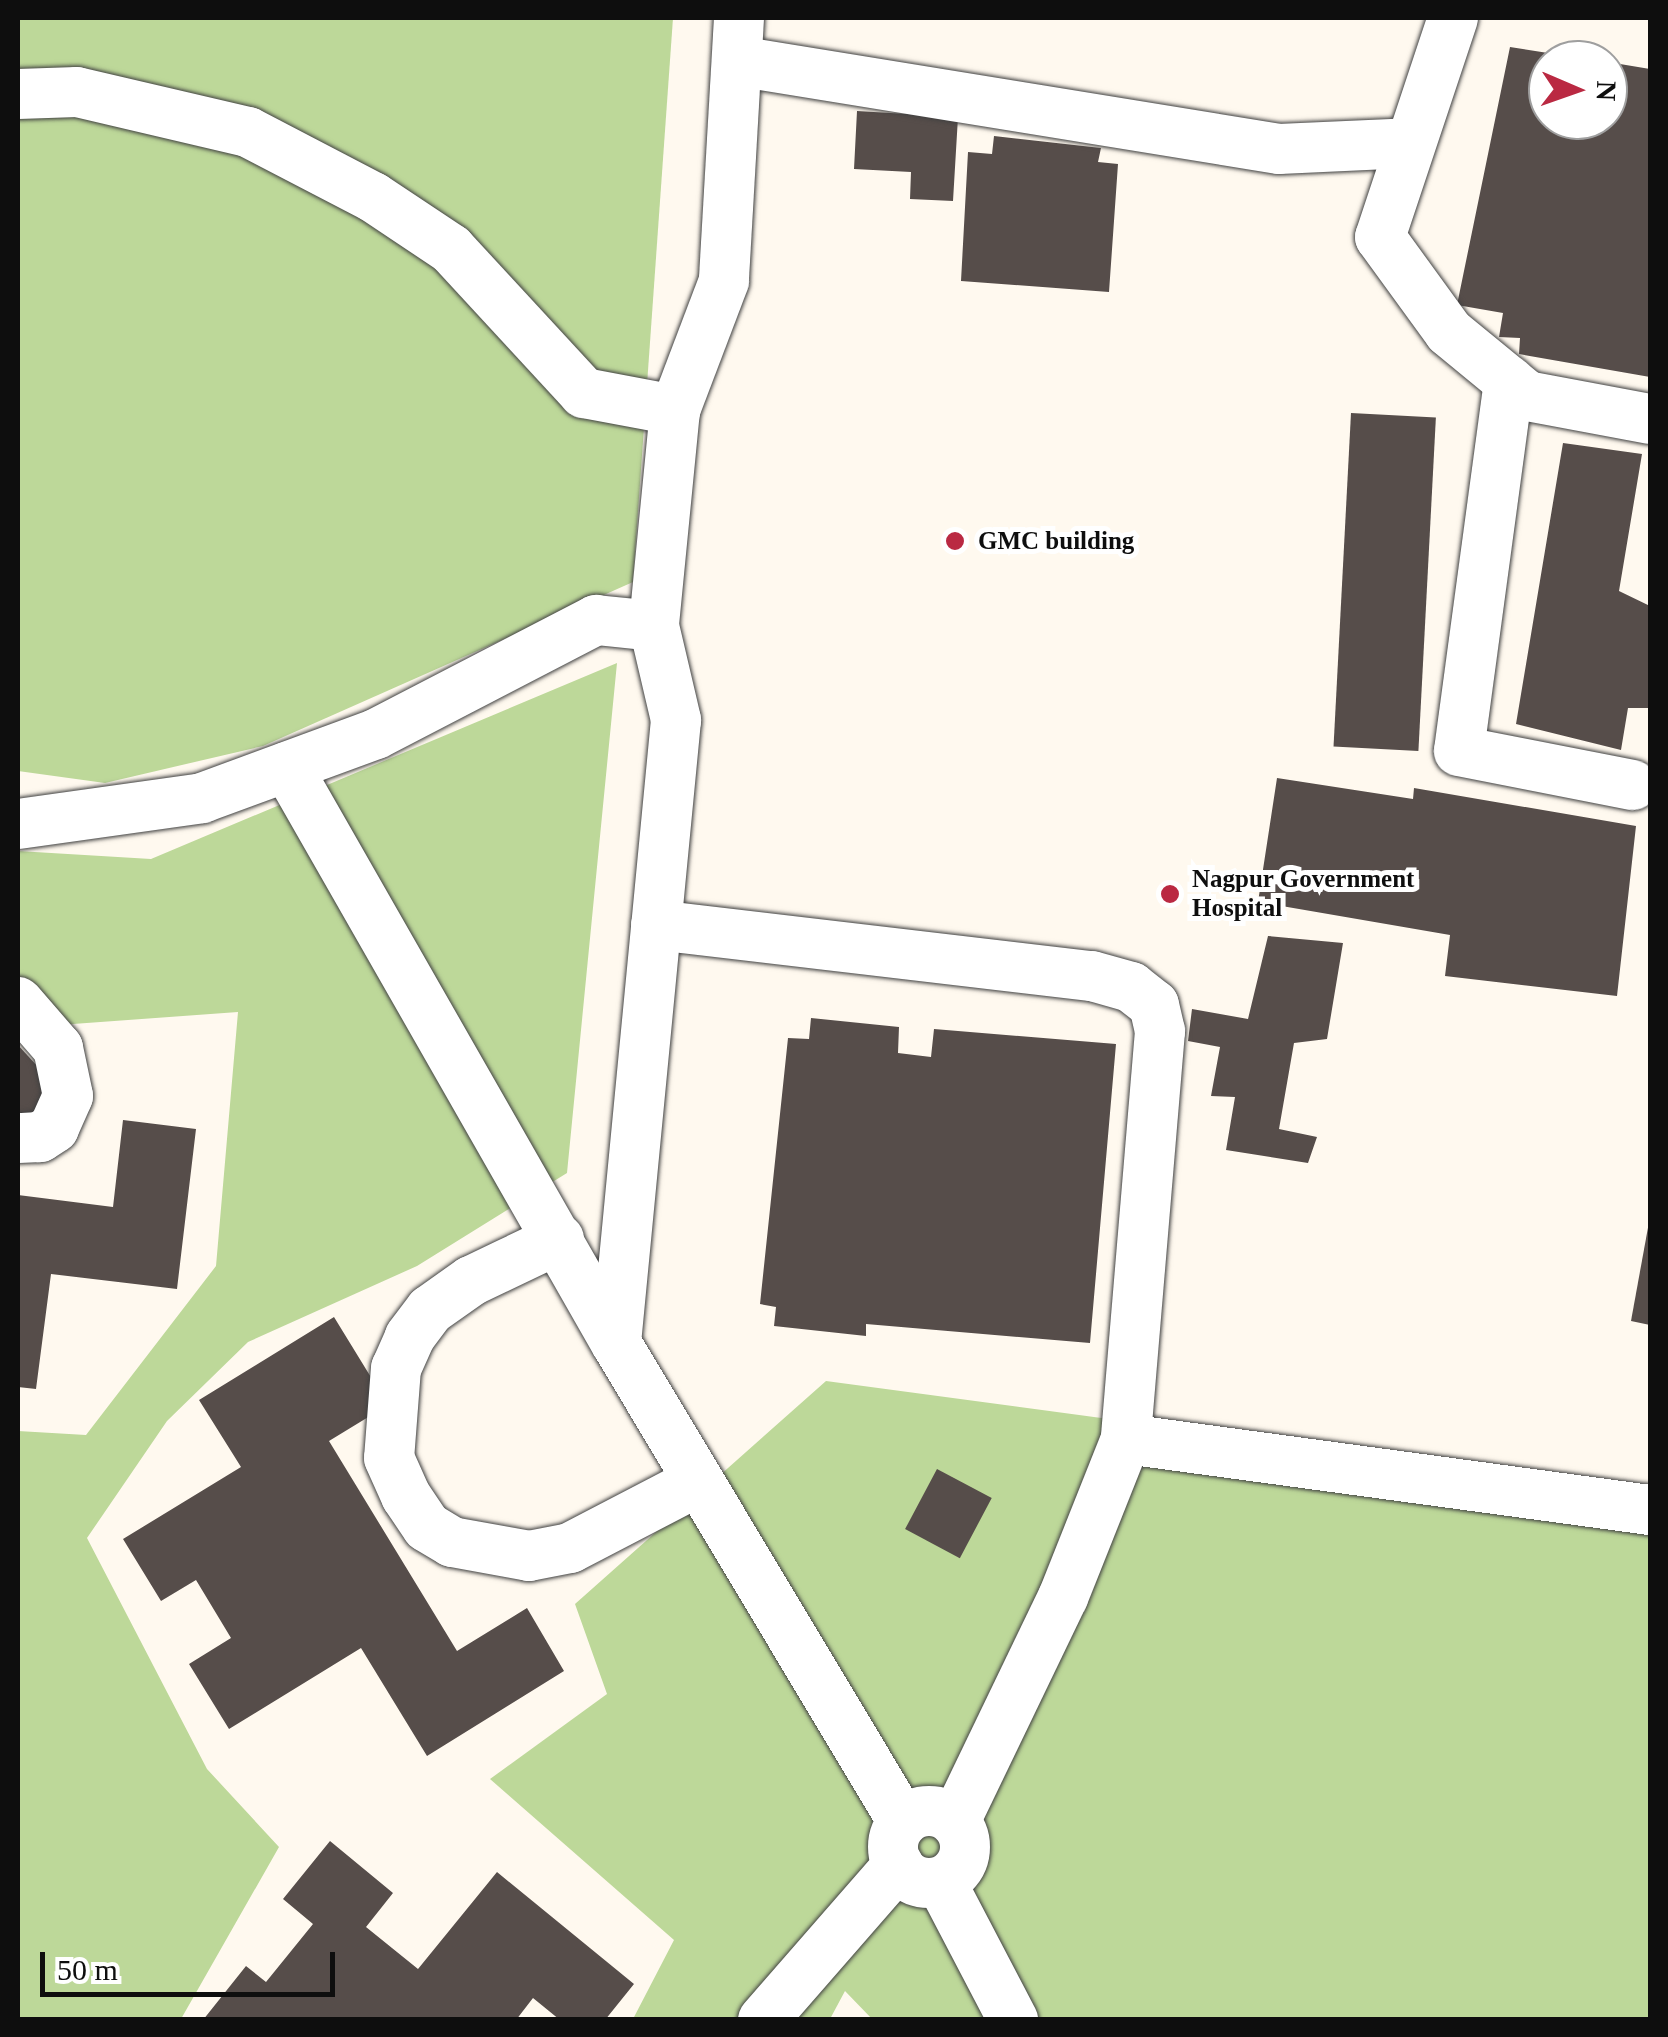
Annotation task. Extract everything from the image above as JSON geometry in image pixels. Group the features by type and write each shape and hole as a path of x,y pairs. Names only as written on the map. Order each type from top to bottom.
{"street":[{"path":"1453,18 1380,237 1449,332 1526,396 1650,420"},
{"path":"616,1343 676,720 654,626 675,410 724,281 738,39 1279,148 1409,143"},
{"path":"18,94 77,92 248,132 373,197 451,249 584,393 675,410"},
{"path":"1510,382 1459,751 1633,786"},
{"path":"18,824 202,798 376,734 596,620 654,626"},
{"path":"287,766 616,1343 1013,2020"},
{"path":"656,925 1092,976 1131,987 1154,1005 1158,1051 1126,1439 1063,1597 955,1821 923,1811 914,1856 764,2020"},
{"path":"18,1002 58,1048 68,1096 54,1128 40,1138 18,1138"},
{"path":"559,1238 470,1281 430,1310 410,1337 396,1368 390,1458 406,1496 428,1527 452,1542 529,1556 570,1548 697,1482"},
{"path":"1126,1439 1650,1510"}],"green space":[{"path":"18,18 673,18 633,582 263,746 105,783 18,771"},
{"path":"617,663 567,1173 417,1266 248,1342 167,1421 87,1538 207,1769 279,1847 181,2019 18,2019 18,1431 86,1435 216,1266 238,1012 18,1028 18,851 151,859"},
{"path":"826,1381 1650,1492 1650,2019 873,2020 845,1991 830,2019 633,2019 674,1940 490,1779 607,1694 575,1604"}],"building":[{"path":"1510,47 1528,50 1528,140 1628,140 1628,65 1650,69 1650,377 1519,354 1520,338 1499,337 1503,313 1457,305"},
{"path":"857,111 958,117 953,201 910,199 911,172 854,169"},
{"path":"994,136 1101,148 1098,162 1118,164 1109,292 961,281 968,152 992,154"},
{"path":"1351,413 1436,417 1418,751 1334,747"},
{"path":"1563,443 1642,454 1619,591 1650,606 1650,708 1628,708 1621,750 1516,724"},
{"path":"1277,778 1413,799 1414,788 1636,826 1617,996 1445,976 1450,935 1258,902"},
{"path":"1268,936 1343,943 1327,1039 1294,1043 1279,1129 1317,1137 1308,1163 1226,1150 1235,1097 1211,1096 1220,1047 1188,1041 1192,1009 1248,1019"},
{"path":"811,1018 899,1027 898,1053 931,1057 934,1029 1116,1044 1090,1343 866,1324 866,1336 774,1326 776,1307 760,1304 788,1038 809,1039"},
{"path":"18,1045 50,1080 32,1125 18,1125"},
{"path":"123,1120 196,1129 177,1289 51,1274 36,1389 18,1387 18,1195 113,1207"},
{"path":"1650,1222 1650,1325 1631,1321"},
{"path":"334,1317 388,1405 329,1441 457,1651 527,1608 564,1671 427,1756 361,1648 229,1729 189,1664 231,1638 196,1580 161,1601 123,1539 241,1467 199,1400"},
{"path":"937,1469 992,1498 960,1558 905,1529"},
{"path":"330,1841 393,1893 366,1927 418,1969 497,1872 634,1984 605,2020 560,2020 533,1998 516,2020 203,2020 246,1966 266,1982 313,1924 283,1899"}],"place":[{"name":"GMC building","path":"955,541"},
{"name":"Nagpur Government Hospital","path":"1170,894"}]}
